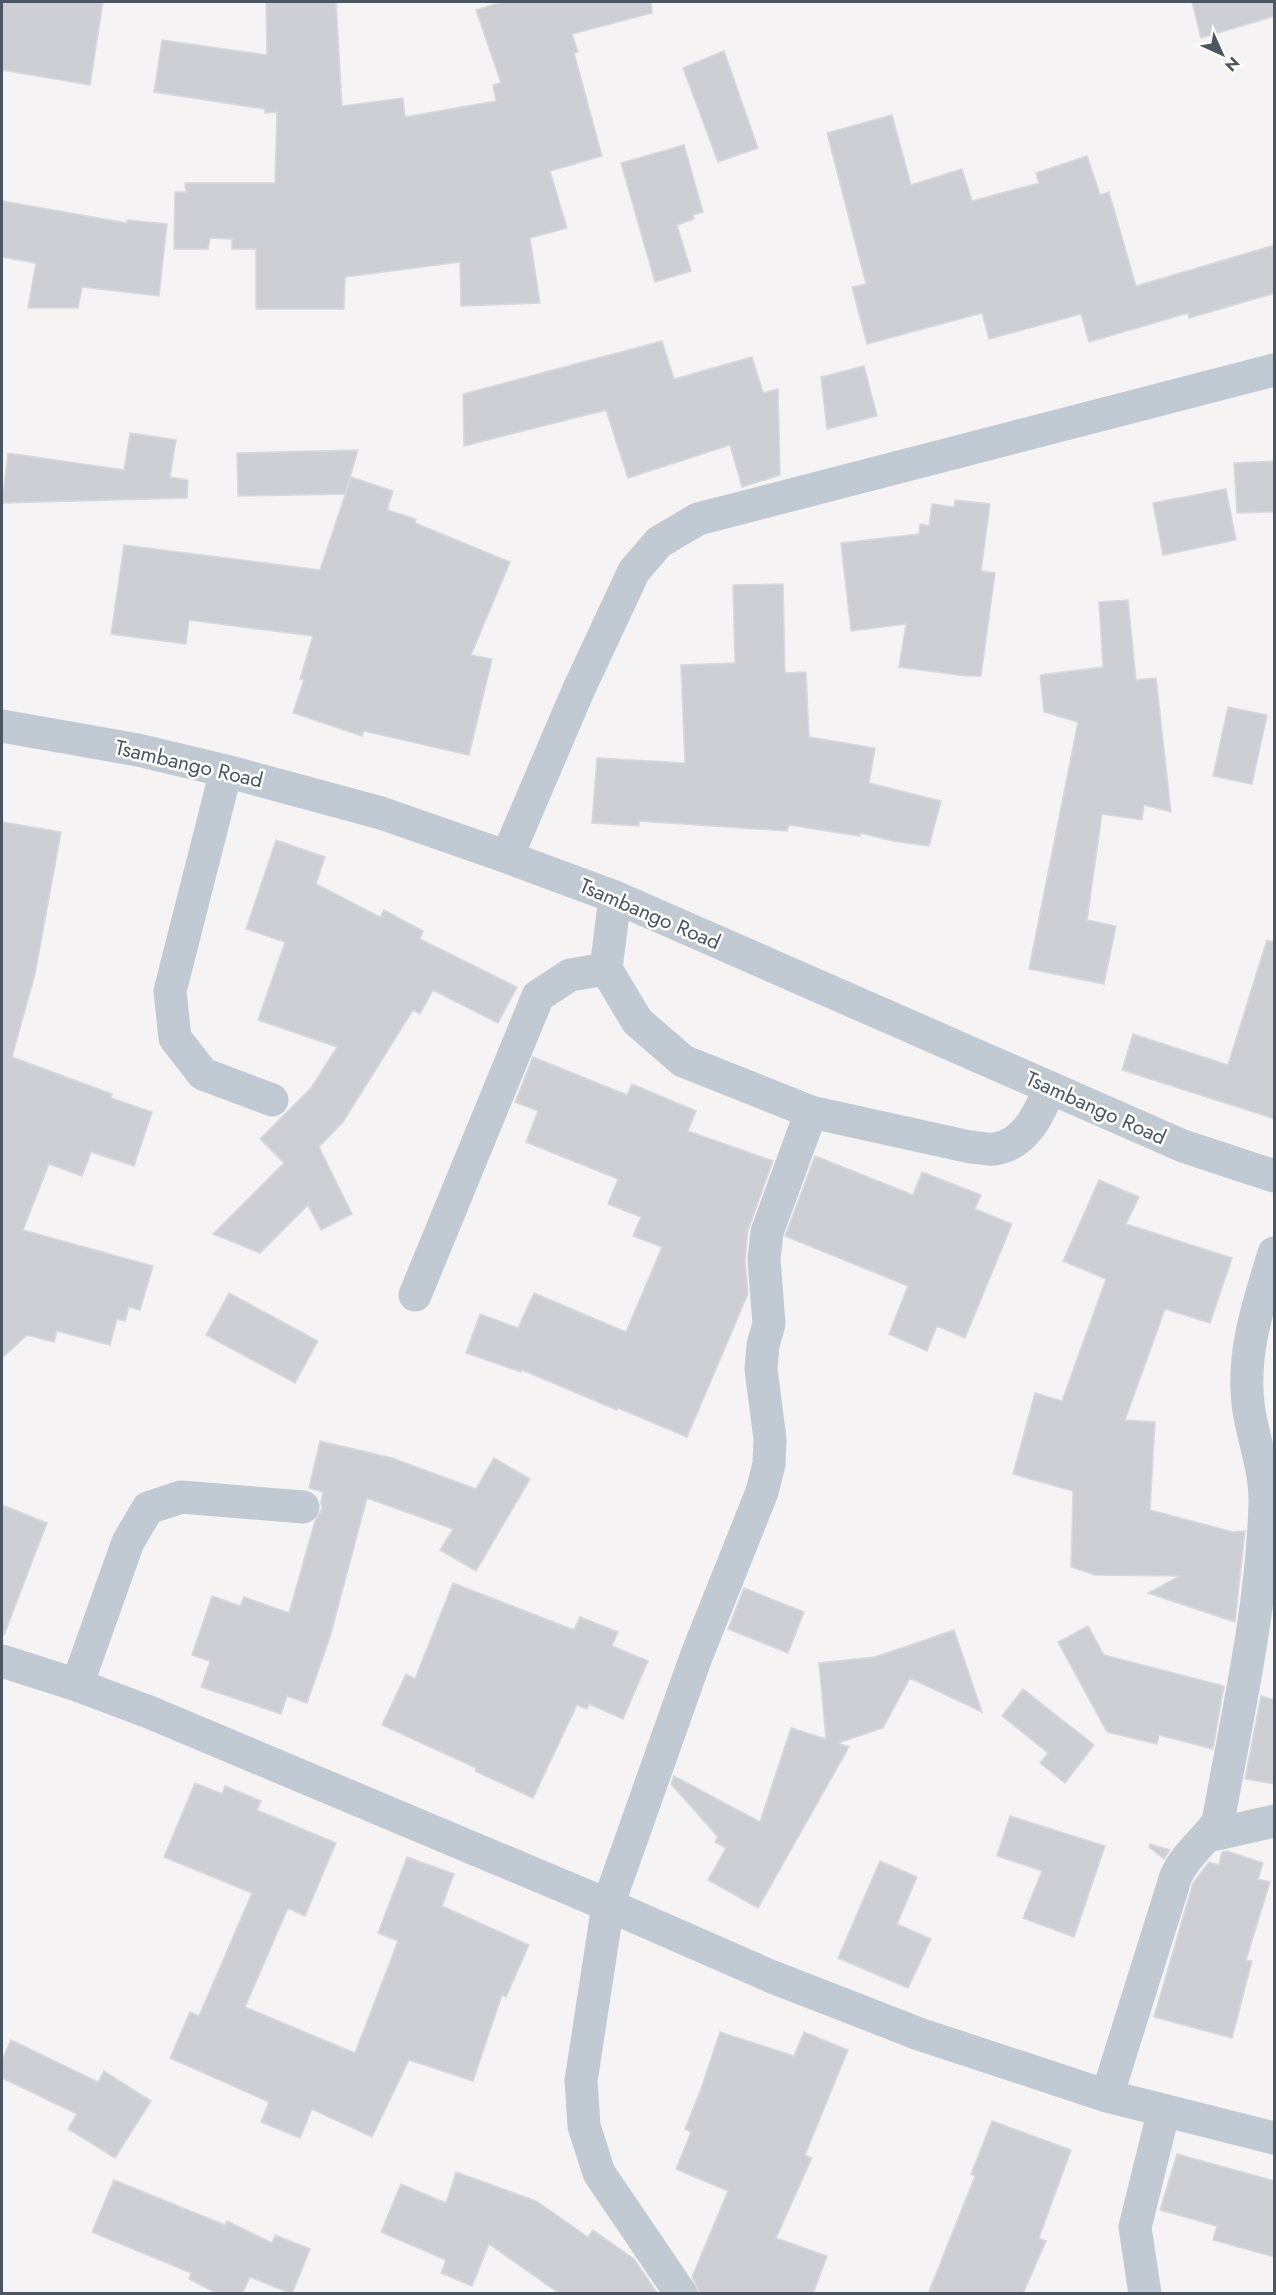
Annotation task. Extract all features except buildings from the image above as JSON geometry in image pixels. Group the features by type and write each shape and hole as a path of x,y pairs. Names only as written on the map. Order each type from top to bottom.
{"street":[{"path":"507,858 578,691 634,572 659,542 698,519 1275,370"},
{"name":"Tsambango Road","path":"2,726 138,750 381,813 615,897 1183,1146 1275,1176"},
{"path":"226,771 170,991 175,1038 203,1074 272,1100"},
{"path":"615,897 606,969 637,1021 683,1060 811,1112 970,1147 995,1149 1017,1140 1034,1123 1050,1088"},
{"path":"415,1295 538,996 570,975 606,969"},
{"path":"681,2294 599,2173 584,2126 581,2081 608,1905 696,1657 762,1492 769,1464 770,1439 761,1369 763,1345 769,1324 764,1259 767,1232 811,1112"},
{"path":"1107,2096 1176,1876 1183,1860 1208,1836 1218,1822 1246,1666 1260,1571 1265,1500 1260,1458 1248,1404 1246,1363 1253,1324 1275,1253"},
{"path":"77,1685 128,1542 148,1508 181,1497 303,1507"},
{"path":"2,1661 77,1685 149,1712 608,1905 770,1976 919,2034 1107,2096 1275,2138"},
{"path":"1208,1836 1275,1821"},
{"path":"1144,2294 1135,2227 1164,2110"}]}
